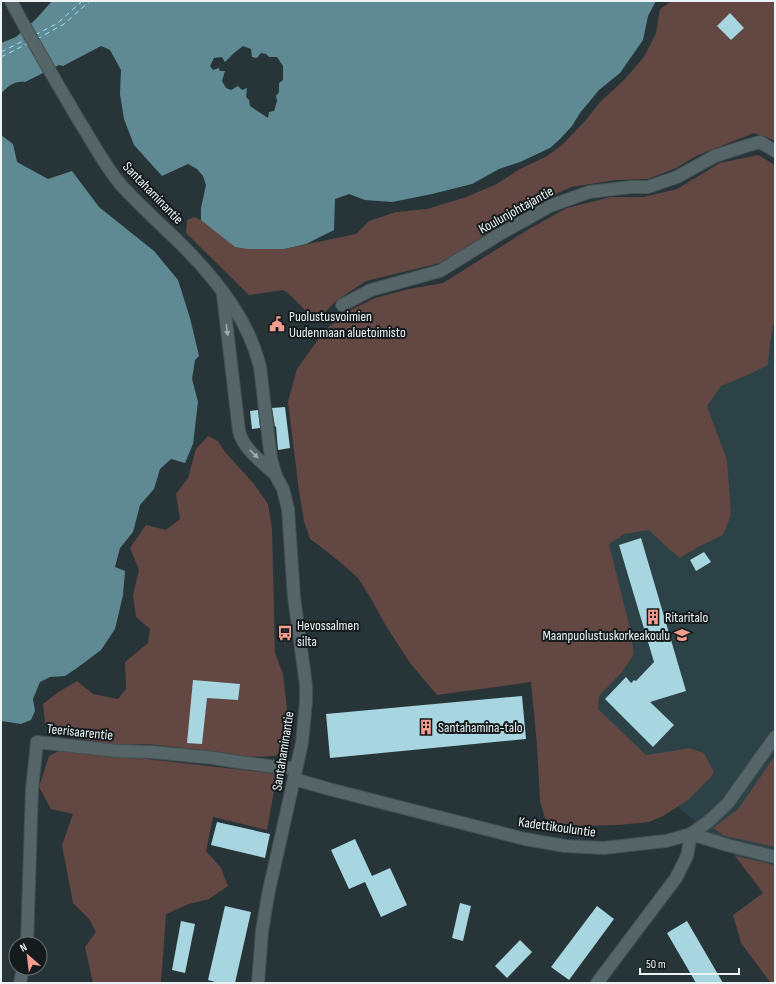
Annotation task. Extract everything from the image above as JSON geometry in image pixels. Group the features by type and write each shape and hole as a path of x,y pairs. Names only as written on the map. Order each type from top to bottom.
{"street":[{"name":"Santahaminantie","path":"11,1 25,28 104,162 121,184 206,270 223,291 248,333 260,367 271,459 276,476 283,490 288,509 294,597 306,685 306,701 302,743 268,896 262,931 258,983"},
{"name":"Koulunjohtajantie","path":"342,305 371,290 440,271 500,234 550,206 589,192 631,187 648,187 677,177 715,156 760,142 775,151"},
{"name":"Santahaminantie","path":"223,291 241,438 247,448 276,476"},
{"name":"Kadettikouluntie","path":"295,774 329,789 525,839 565,846 604,848 666,841 691,834 728,803 775,737"},
{"name":"Teerisaarentie","path":"27,936 32,789 37,742 118,751 152,752 214,758 277,767 295,774"},
{"path":"598,983 676,878 687,856 691,834 775,857"}],"shaded area":[{"path":"672,1 775,1 775,141 754,133 696,156 676,168 648,179 616,180 571,187 535,204 440,263 366,281 337,300 316,321 288,293 283,290 249,295 186,233 187,220 194,217 284,249 356,234 369,221 396,212 427,209 466,197 495,185 520,169 547,156 562,145 586,120 600,102 624,80 644,57 656,33 660,9"},
{"path":"758,155 775,165 775,324 773,325 768,365 721,386 707,406 727,460 731,515 723,535 680,558 649,530 624,534 609,544 630,629 634,654 622,672 599,696 598,709 646,755 689,748 704,753 714,772 688,800 663,816 649,822 618,825 579,826 552,823 545,818 540,801 537,745 531,682 437,695 410,663 358,578 310,539 304,521 299,491 288,402 297,369 325,330 349,311 375,298 409,289 443,283 529,229 567,208 611,197 644,197 677,189 720,163"},
{"name":"Maanpuolustuskorkeakoulu","path":"775,299 775,890 583,725 595,545"},
{"path":"208,436 218,441 225,452 254,484 268,504 272,529 275,653 283,674 287,709 283,750 275,756 250,757 220,752 147,744 116,745 59,735 45,723 43,704 57,693 77,681 93,694 118,699 126,689 125,662 148,643 150,629 136,617 133,595 139,570 130,548 146,525 166,530 180,519 176,494 188,478 196,449"},
{"path":"61,750 277,774 267,830 213,817 206,851 221,868 228,886 209,899 189,904 166,914 161,982 165,983 93,983 85,947 96,932 89,919 73,903 62,845 73,814 51,809 39,787 49,756"},
{"path":"775,756 775,847 725,836 713,828 738,809"},
{"path":"735,856 775,865 775,983 771,983 741,943 733,915 763,893"}],"water":[{"path":"52,1 656,1 648,16 643,40 620,73 599,90 580,113 572,126 550,148 520,162 499,169 472,184 432,194 392,202 365,200 349,194 335,199 334,230 306,244 284,249 248,249 235,247 201,220 201,208 206,185 203,176 197,169 188,164 162,176 134,145 124,119 120,94 121,70 110,50 101,46 63,66 59,65 25,82 18,82 6,89 1,94 1,43 16,37 36,19","holes":["243,46 251,49 252,57 257,58 261,53 266,54 269,57 277,57 283,66 283,80 279,83 279,92 276,96 277,101 274,111 269,112 268,118 250,106 249,100 246,97 247,88 242,90 238,86 231,90 226,88 222,81 225,71 220,71 219,68 213,70 210,66 214,58 222,57 225,62"]},
{"path":"1,135 13,144 17,162 48,179 72,171 99,207 154,251 178,280 190,318 199,356 195,360 192,379 198,402 193,444 185,463 171,459 160,469 154,489 140,505 133,532 120,548 115,567 125,571 123,595 115,629 101,650 77,668 65,676 50,677 40,682 33,699 35,711 31,720 21,724 1,721"}],"building":[{"path":"730,13 744,28 731,40 717,26"},
{"path":"285,407 290,448 278,450 276,426 275,427 272,408"},
{"path":"258,410 260,428 252,429 250,411"},
{"name":"Ritaritalo","path":"641,538 686,691 650,702 674,725 653,747 605,699 626,677 631,683 634,680 636,681 654,662 619,545"},
{"path":"704,552 711,562 696,571 690,560"},
{"path":"193,680 240,684 238,700 207,698 202,744 187,743"},
{"name":"Santahamina-talo","path":"522,696 526,739 330,758 326,714"},
{"path":"217,822 270,834 265,858 211,845"},
{"path":"355,839 372,876 390,868 407,905 381,917 365,882 349,889 331,850"},
{"path":"460,903 471,906 463,941 452,938"},
{"path":"225,906 251,912 235,983 219,983 208,980"},
{"path":"597,906 614,919 569,980 551,967"},
{"path":"181,921 195,924 185,973 172,970"},
{"path":"687,921 723,983 696,983 667,933"},
{"path":"520,940 532,952 507,978 495,966"}],"ferry route":[{"path":"35,35 58,23 82,1"},
{"path":"37,39 64,24 90,1"},
{"path":"1,52 25,40"},
{"path":"1,57 27,44"}],"place":[{"name":"Puolustusvoimien Uudenmaan aluetoimisto","path":"277,324"},
{"name":"Ritaritalo","path":"653,617"},
{"name":"Hevossalmen silta","path":"285,633"},
{"name":"Maanpuolustuskorkeakoulu","path":"682,635"},
{"name":"Santahamina-talo","path":"426,727"}]}
